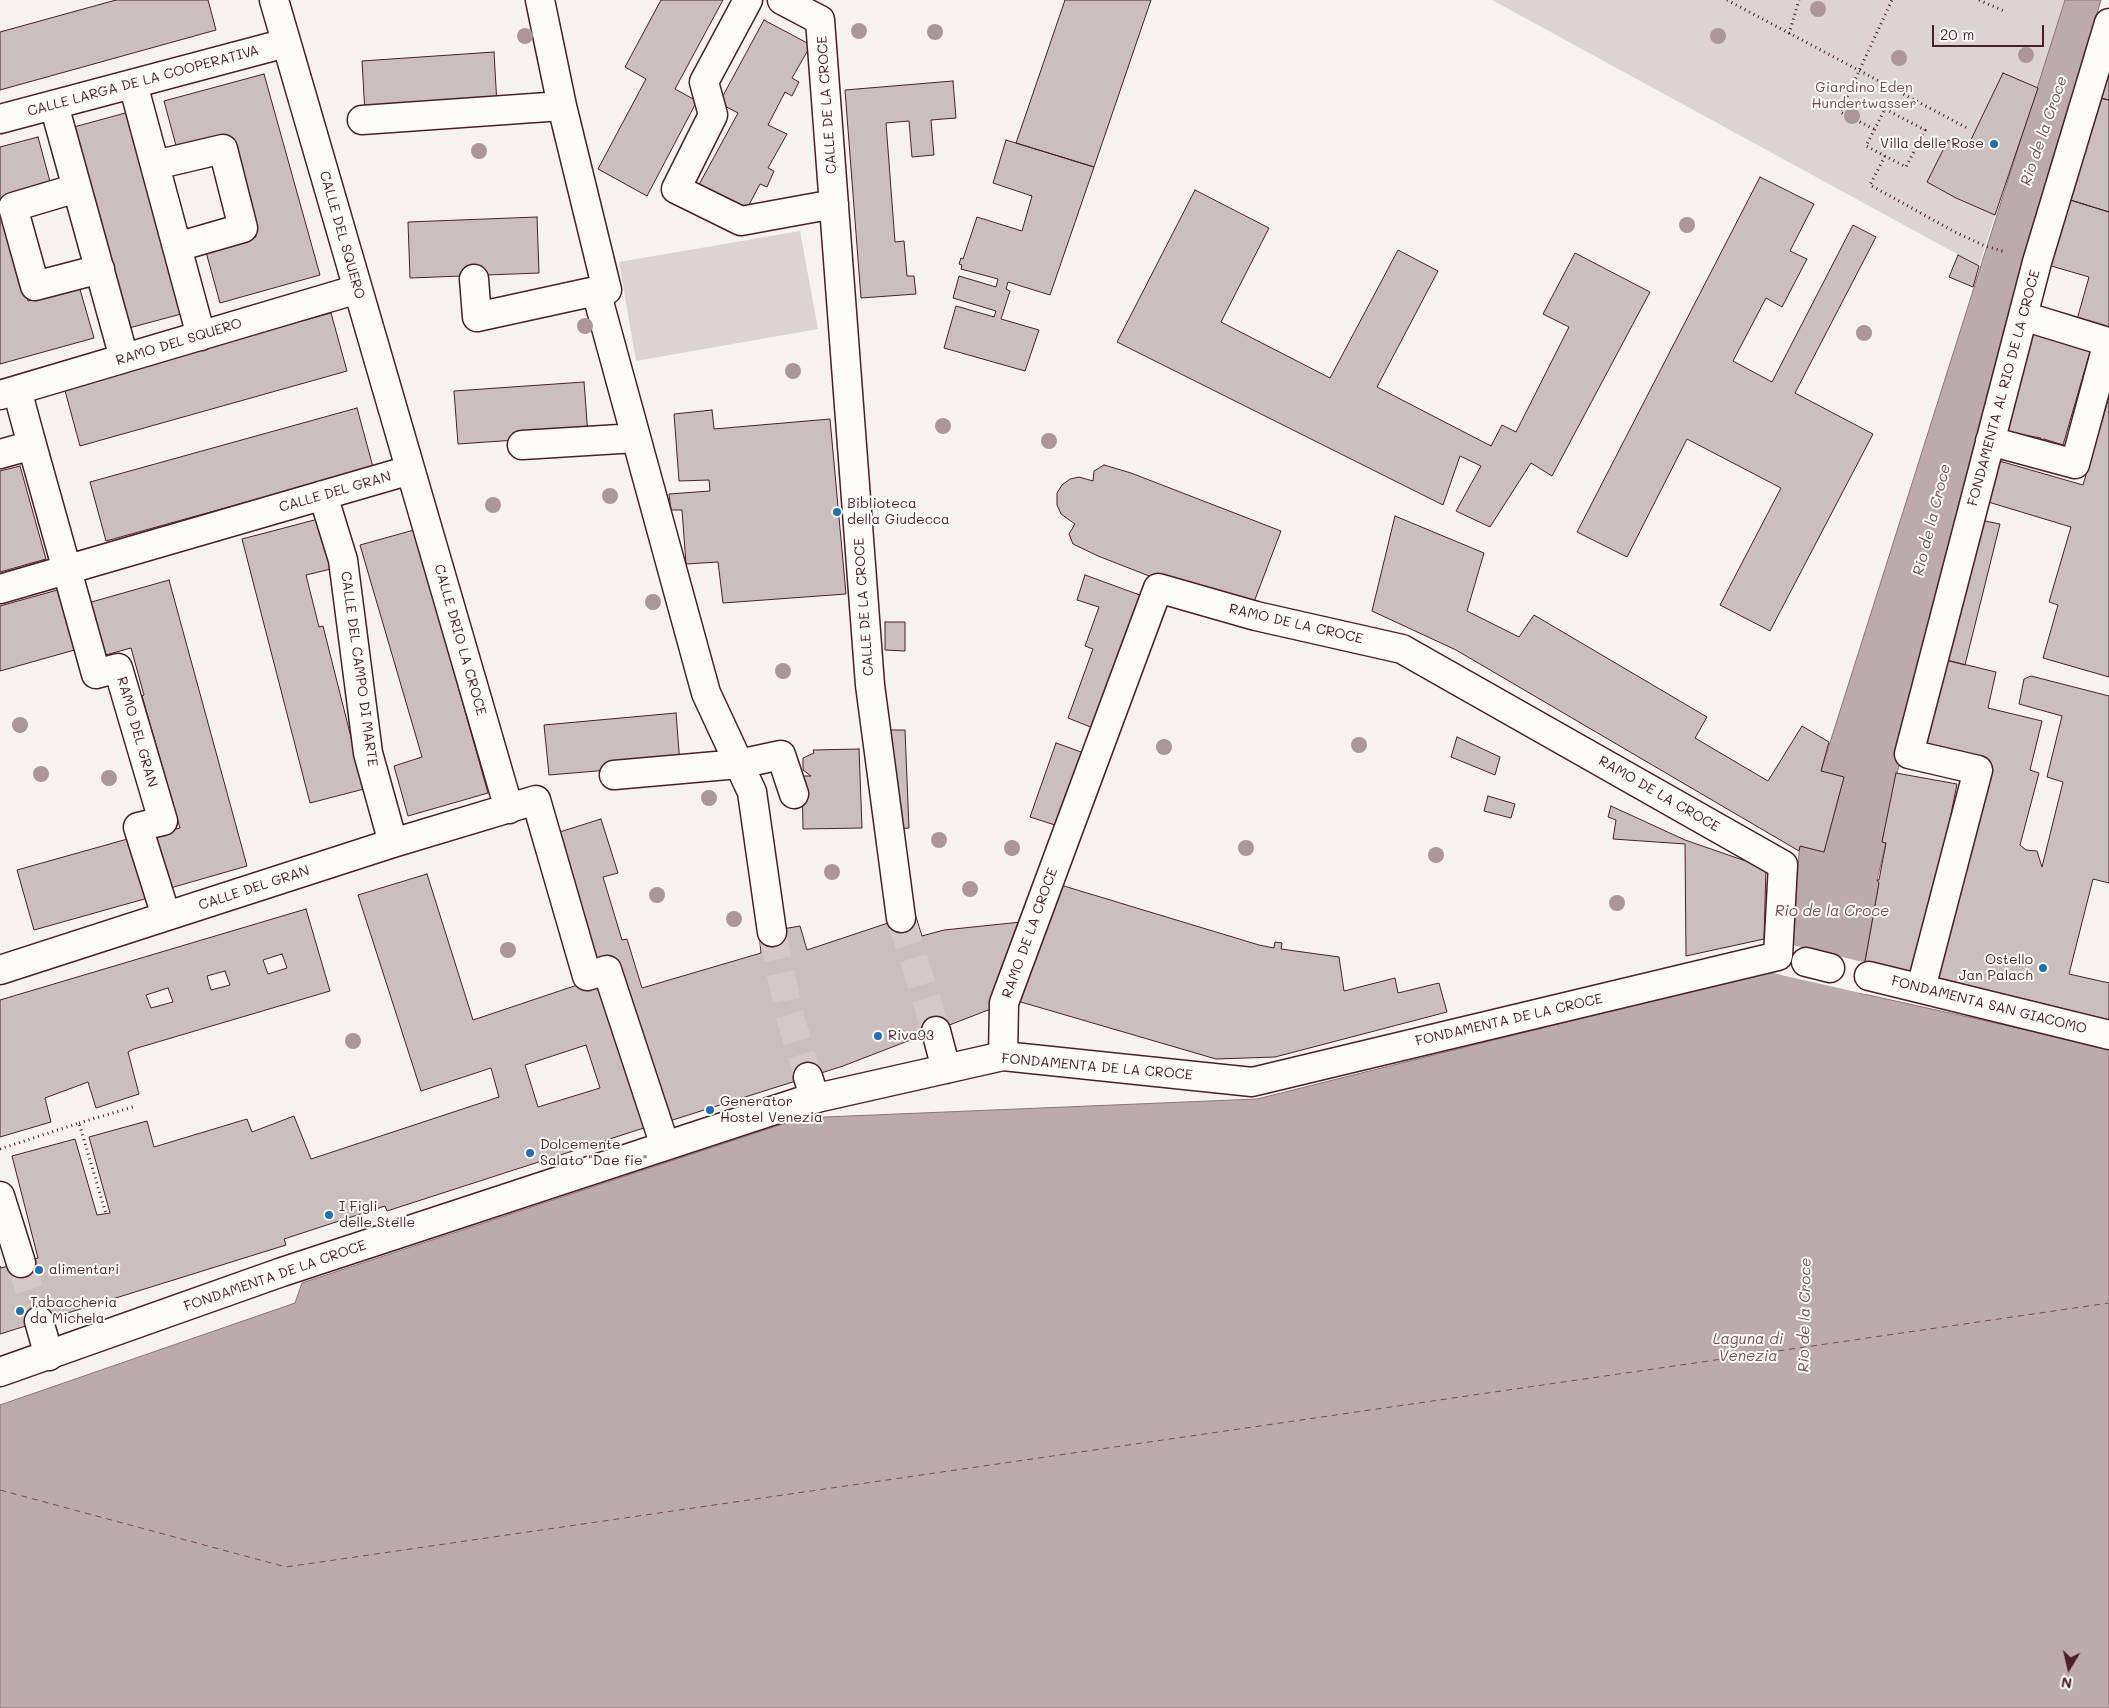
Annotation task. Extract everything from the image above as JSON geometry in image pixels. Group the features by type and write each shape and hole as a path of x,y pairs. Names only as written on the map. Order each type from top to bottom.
{"street":[{"name":"CALLE DEL SQUERO","path":"274,0 410,470"},
{"path":"474,279 477,317 606,290 562,106 540,0"},
{"path":"748,0 704,82 713,114 676,189 741,221 834,204"},
{"name":"CALLE DE LA CROCE","path":"782,0 820,20 870,685 901,918"},
{"name":"FONDAMENTA AL RIO DE LA CROCE","path":"1921,988 1978,770 1909,754 2023,316 2109,23"},
{"name":"CALLE LARGA DE LA COOPERATIVA","path":"0,119 286,43"},
{"path":"133,84 201,336"},
{"path":"54,105 124,358"},
{"path":"362,120 562,106"},
{"path":"155,166 222,149 243,228 177,247"},
{"path":"77,188 13,207 35,286 100,269"},
{"name":"RAMO DEL SQUERO","path":"8,393 358,289"},
{"path":"596,291 706,693 752,792 772,932"},
{"path":"1990,441 2075,464 2109,342 2023,316"},
{"name":"RAMO DEL GRAN","path":"8,393 32,445 96,674 118,668 163,821 138,828 166,916"},
{"path":"522,445 636,438"},
{"path":"0,454 32,445"},
{"name":"CALLE DEL GRAN","path":"0,589 410,470"},
{"name":"CALLE DRIO LA CROCE","path":"410,470 509,809"},
{"name":"CALLE DEL CAMPO DI MARTE","path":"323,496 343,560 368,753 393,843"},
{"name":"RAMO DE LA CROCE","path":"1003,1056 1004,1003 1158,588 1256,616 1402,648 1783,865 1778,956"},
{"path":"614,775 739,764 781,755 794,794"},
{"name":"CALLE DEL GRAN","path":"0,970 393,843 536,800 587,976 607,970 665,1146"},
{"name":"FONDAMENTA DE LA CROCE","path":"0,1372 282,1272 799,1102 812,1088 946,1069 1003,1056 1252,1082 1778,956"},
{"name":"FONDAMENTA SAN GIACOMO","path":"1869,976 2109,1035"},
{"path":"936,1031 946,1069"},
{"path":"0,1196 21,1263"},
{"path":"39,1320 49,1356"}],"path":[{"path":"1726,0 1967,128"},
{"path":"1789,34 1799,0"},
{"path":"1874,129 1840,112 1892,0"},
{"path":"1980,0 2004,11"},
{"path":"1885,109 1925,130 1906,167 1885,156 1866,146 1885,109"},
{"path":"1885,156 1870,185 1985,246"},
{"path":"0,1149 136,1106"},
{"path":"80,1124 106,1214"}],"green space":[{"name":"Giardino Eden Hundertwasser","path":"1492,0 2065,0 2038,88 2003,74 1967,148 1947,140 1928,181 1995,215 1979,266"},
{"path":"800,231 818,329 636,361 619,262"}],"water":[{"name":"Laguna di Venezia","path":"2065,0 2101,0 2063,129 1908,724 1882,842 1886,843 1877,880 1879,883 1859,993 2109,1048 2109,1708 0,1708 0,1405 295,1303 302,1283 801,1118 1257,1099 1767,972 1782,975 1787,861 1798,863 1800,846 1824,852 1844,777 1821,771"}],"pier":[{"path":"1784,943 1867,963 1862,991 1866,992 1865,994 1772,973 1772,971 1780,972"}],"building":[{"path":"116,0 208,0 216,30 0,90 0,32"},
{"path":"661,0 723,0 675,89 697,101 647,196 598,169 646,79 625,67"},
{"path":"1065,0 1151,0 1094,167 1016,143"},
{"path":"764,20 811,45 792,78 799,82 792,96 785,92 768,125 787,134 768,168 774,171 767,187 760,184 742,218 695,192 738,113 719,103"},
{"path":"494,52 497,105 365,113 362,61"},
{"path":"2109,69 2109,100 2100,98"},
{"name":"Villa delle Rose","path":"2003,73 2038,88 1995,215 1956,198 1927,182 1948,140 1967,148"},
{"path":"264,74 320,275 220,303 206,252 256,237 228,139 178,153 164,101"},
{"path":"953,81 956,118 931,120 934,155 912,157 909,121 886,123 895,242 904,241 907,276 914,276 916,294 861,298 845,90"},
{"path":"2100,98 2109,100 2109,212 2067,199"},
{"path":"129,112 185,313 129,328 74,127"},
{"path":"38,137 52,189 1,203 28,301 79,286 94,338 0,364 0,147"},
{"path":"1006,140 1094,167 1050,295 1008,282 1006,289 1010,291 1001,319 1039,330 1025,371 944,348 956,306 994,317 996,311 953,298 959,276 996,287 998,279 961,269 962,265 959,264 961,258 963,259 977,217 1022,231 1032,196 993,183"},
{"path":"1760,177 1814,204 1790,251 1807,259 1782,307 1766,298 1733,361 1772,382 1853,225 1876,237 1795,393 1873,434 1770,631 1720,605 1781,488 1687,439 1627,557 1577,532"},
{"path":"1195,190 1269,228 1221,322 1330,378 1398,250 1438,271 1377,387 1491,446 1502,425 1516,432 1569,327 1543,314 1575,253 1650,292 1552,476 1531,463 1490,527 1456,511 1481,466 1460,456 1443,505 1117,342"},
{"path":"2067,199 2109,212 2109,333 2076,323 2089,277 2048,265"},
{"path":"537,217 539,273 410,278 408,222"},
{"path":"1958,255 1979,266 1973,287 1949,277"},
{"path":"331,313 347,371 80,446 64,387"},
{"path":"2032,328 2092,345 2063,445 2044,439 2041,440 2041,438 2007,432 2004,425"},
{"path":"584,382 588,435 458,444 454,391"},
{"path":"2109,397 2109,677 2043,658 2058,605 2049,602 2071,527 1985,501 1996,460 2083,485"},
{"path":"357,408 373,467 106,541 90,482"},
{"path":"712,410 714,429 830,419 846,594 723,603 718,562 686,564 682,510 671,510 669,494 710,491 709,480 679,481 674,414"},
{"path":"1104,465 1131,473 1281,531 1249,615 1098,556 1073,544 1069,534 1075,524 1061,514 1057,505 1057,493 1062,485 1070,479 1079,477 1093,481 1094,471"},
{"path":"20,466 46,559 0,572 0,471"},
{"path":"1395,516 1484,553 1467,611 1519,637 1534,615 1707,717 1695,738 1768,781 1802,726 1829,742 1821,771 1844,777 1824,852 1800,846 1799,851 1456,650 1372,611"},
{"path":"322,518 335,568 306,575 319,627 323,626 364,789 310,803 242,539"},
{"path":"1980,520 2000,524 1965,665 1946,660"},
{"path":"414,530 488,793 408,816 394,766 422,757 360,545"},
{"path":"1085,575 1148,598 1098,730 1068,718 1093,649 1085,646 1099,607 1077,600"},
{"path":"169,580 247,866 167,889 153,835 180,828 142,696 144,695 131,648 102,656 88,603"},
{"path":"61,589 78,649 0,671 0,606"},
{"path":"885,622 905,622 905,651 885,650"},
{"path":"1946,660 1996,672 1988,708 2042,721 2030,770 2039,773 2020,845 2026,850 2037,851 2042,867 2063,782 2047,777 2062,716 2019,704 2024,679 2031,676 2109,696 2109,883 2093,879 2069,974 2109,983 2109,1020 1930,976 1988,761 1926,747"},
{"path":"676,713 680,764 549,775 544,725"},
{"path":"883,730 905,730 909,828 898,829"},
{"path":"1457,737 1500,757 1495,775 1451,757"},
{"path":"1056,743 1087,754 1061,827 1030,817"},
{"path":"859,749 862,828 803,829 802,776 811,776 803,770 803,758 814,753 813,750"},
{"path":"1896,773 1957,784 1919,975 1865,962 1879,883 1877,880 1879,880 1886,843 1882,842"},
{"path":"1488,796 1515,804 1511,818 1484,811"},
{"path":"1611,806 1685,840 1766,868 1764,939 1686,956 1685,844 1613,839 1616,820 1608,817"},
{"path":"601,819 618,873 603,877 622,940 627,939 642,988 761,953 759,933 800,926 807,950 915,914 922,936 944,930 1021,922 996,1007 843,1066 660,1124 566,886 550,835"},
{"path":"131,838 148,898 34,930 17,870"},
{"path":"427,874 473,1020 604,976 650,1126 387,1211 385,1206 284,1239 286,1245 0,1334 0,1266 1,1268 38,1258 12,1156 75,1139 97,1215 110,1213 89,1137 147,1121 154,1147 247,1119 252,1132 294,1116 311,1159 499,1097 491,1068 421,1091 358,895","holes":["586,1045 600,1088 538,1107 525,1065"]},
{"path":"1054,883 1259,945 1274,948 1275,942 1282,943 1281,949 1339,957 1344,991 1395,978 1398,993 1439,983 1447,1012 1275,1057 1216,1059 1014,1000"},
{"path":"306,909 330,991 134,1049 128,1052 139,1094 96,1108 88,1082 45,1098 51,1122 0,1137 0,1000","holes":["282,954 287,968 268,974 263,960","225,971 230,985 211,990 207,976","168,988 173,1002 151,1008 146,995"]}],"ferry route":[{"path":"0,1490 286,1567 2109,1303"}],"tunnel":[{"path":"901,918 936,1031"},
{"path":"772,932 789,1013 808,1077"},
{"path":"21,1263 39,1321"}],"place":[{"name":"Villa delle Rose","path":"1994,144"},
{"name":"Biblioteca della Giudecca","path":"837,512"},
{"name":"Ostello Jan Palach","path":"2043,968"},
{"name":"Riva93","path":"878,1036"},
{"name":"Generator Hostel Venezia","path":"710,1110"},
{"name":"Dolcemente Salato \"Dae fie\"","path":"530,1153"},
{"name":"I Figli delle Stelle","path":"329,1215"},
{"name":"alimentari","path":"39,1270"},
{"name":"Tabaccheria da Michela","path":"20,1311"}],"water label":[{"name":"Rio de la Croce","path":"2044,131"},
{"name":"Rio de la Croce","path":"1932,520"},
{"name":"Rio de la Croce","path":"1832,911"},
{"name":"Rio de la Croce","path":"1805,1315"}]}
